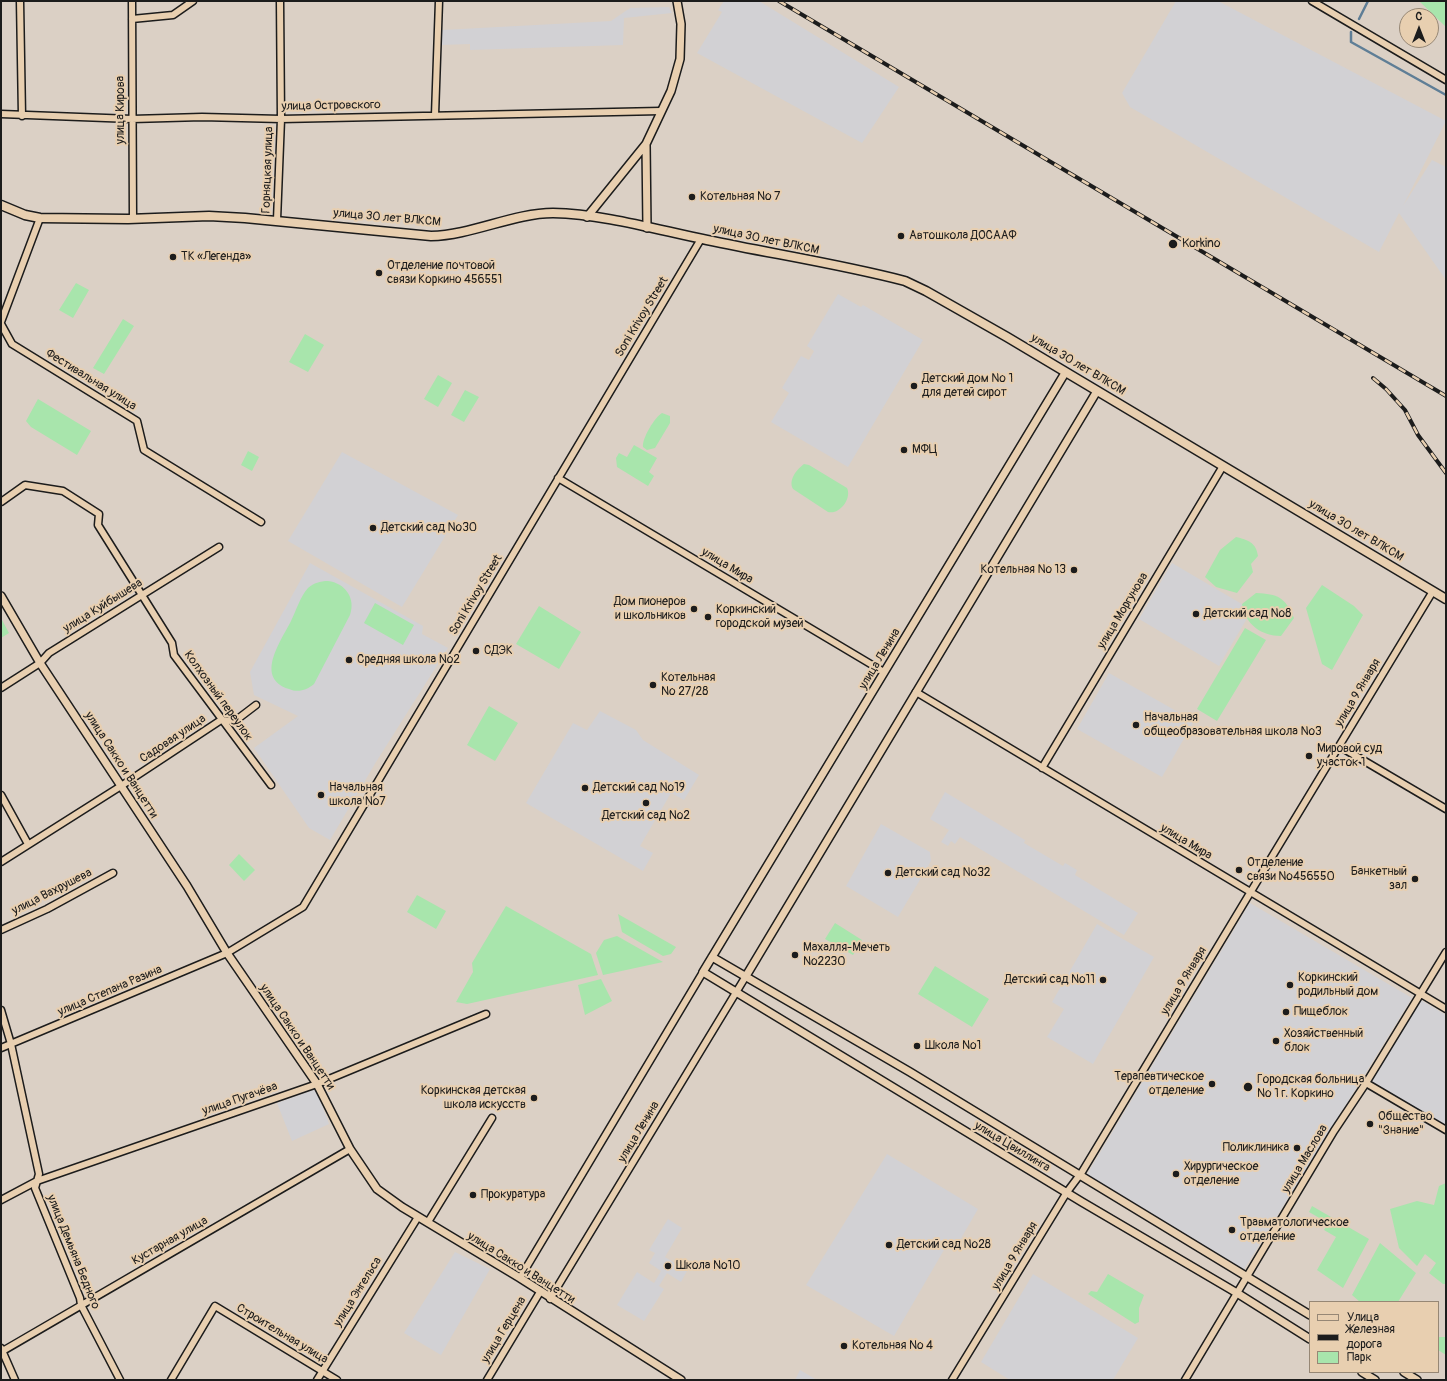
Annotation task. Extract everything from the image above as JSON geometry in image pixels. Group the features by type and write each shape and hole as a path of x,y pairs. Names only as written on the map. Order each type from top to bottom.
{"main road":[{"name":"улица 30 лет ВЛКСМ","path":"1,205 40,218 133,219 209,216 278,220 432,236 454,235 517,219 552,213 587,217 647,228 905,282 926,291 1007,337 1446,599"}],"street":[{"path":"20,1 22,116"},
{"name":"улица Кирова","path":"132,1 133,219"},
{"path":"132,19 161,18 173,15 193,1"},
{"name":"Горняцкая улица","path":"278,220 281,119 280,1"},
{"path":"435,115 439,1"},
{"path":"587,217 646,144 661,111 679,68 681,34 678,1"},
{"path":"1312,1 1446,80"},
{"name":"улица Островского","path":"1,114 132,119 202,117 281,119 661,111"},
{"path":"646,144 647,228"},
{"name":"Фестивальная улица","path":"40,218 1,323 12,344 137,421 144,450 261,522"},
{"name":"Soni Krivoy Street","path":"227,953 303,907 701,239"},
{"name":"улица Ленина","path":"520,1278 1065,372"},
{"name":"улица Ленина","path":"550,1299 746,976 1097,391"},
{"name":"улица Моргунова","path":"1042,768 1223,466"},
{"name":"улица Мира","path":"558,478 884,672"},
{"name":"Колхозный переулок","path":"1,502 25,485 64,492 99,514 98,525 172,643 174,655 221,720 271,785"},
{"name":"улица Куйбышева","path":"1,688 40,663 49,653 220,547"},
{"name":"улица 9 Января","path":"952,1380 1067,1192 1080,1175 1434,591"},
{"name":"улица Сакко и Ванцетти","path":"1,596 40,663 187,886 227,953 317,1084 350,1149 377,1189 418,1217 520,1278 550,1299 681,1380"},
{"name":"улица Мира","path":"916,692 1446,1009"},
{"name":"Садовая улица","path":"1,862 121,786 221,720 235,721 256,705"},
{"path":"1339,746 1446,809"},
{"path":"1,795 28,844"},
{"name":"улица Вахрушева","path":"1,930 48,909 113,873"},
{"name":"улица Маслова","path":"1185,1380 1334,1131 1366,1083 1446,952"},
{"name":"улица Степана Разина","path":"1,1048 227,953"},
{"path":"712,957 746,976"},
{"name":"улица Цвиллинга","path":"703,972 1237,1293 1309,1338"},
{"name":"улица Цвиллинга","path":"746,976 1080,1175 1309,1314"},
{"name":"улица Демьяна Бедного","path":"1,1010 11,1044 39,1174 35,1188 80,1298 80,1305 120,1380"},
{"name":"улица Пугачёва","path":"1,1200 37,1181 317,1084 486,1014"},
{"path":"1366,1083 1446,1130"},
{"path":"428,1222 492,1118"},
{"name":"Кустарная улица","path":"1,1350 350,1149"},
{"name":"улица Энгельса","path":"317,1380 418,1217"},
{"name":"улица Герцена","path":"486,1380 540,1292"},
{"name":"Строительная улица","path":"171,1380 216,1306 337,1380"},
{"path":"1,1350 15,1380"},
{"path":"1364,1373 1375,1380"},
{"path":"1406,1373 1416,1380"}],"shaded area":[{"path":"724,1 759,1 899,87 862,143 697,53 722,12 718,10"},
{"path":"1176,1 1218,1 1446,121 1403,206 1432,160 1446,167 1446,280 1399,213 1379,252 1130,107 1122,93"},
{"path":"669,7 672,13 624,18 623,45 470,50 470,44 441,45 442,30 611,21 630,8"},
{"path":"838,294 861,307 863,305 923,340 848,467 771,422 789,393 782,388 801,356 809,360 814,351 807,346"},
{"name":"Детский сад №30","path":"342,452 458,515 402,607 288,541"},
{"name":"Средняя школа №2","path":"310,563 423,626 422,634 448,648 376,762 330,840 309,828 254,748 298,716 254,695 250,672"},
{"name":"Детский сад №8","path":"1172,563 1252,610 1219,666 1139,619"},
{"name":"Начальная общеобразовательная школа №3","path":"1109,673 1194,721 1162,777 1077,729"},
{"name":"Детский сад №19","path":"600,711 636,730 643,740 699,775 684,800 671,793 640,846 653,853 643,871 526,803 573,723 587,730"},
{"path":"945,792 1025,840 1024,843 1063,866 1065,863 1077,870 1075,875 1138,913 1124,935 960,837 955,844 951,841 948,846 941,842 949,830 930,819"},
{"name":"Детский сад №32","path":"881,824 930,852 931,861 898,917 846,886"},
{"name":"Городская больница № 1 г. Коркино","path":"1250,903 1412,998 1243,1271 1086,1176"},
{"name":"Детский сад №11","path":"1097,924 1154,957 1093,1064 1047,1037 1064,1009 1052,1002"},
{"path":"1419,999 1446,1015 1446,1128 1369,1082"},
{"path":"316,1089 329,1124 292,1141 277,1103"},
{"name":"Детский сад №28","path":"887,1154 978,1209 956,1247 948,1243 894,1336 806,1285"},
{"name":"Школа №10","path":"668,1219 682,1228 665,1257 687,1271 681,1282 667,1273 659,1286 664,1289 644,1321 617,1305 637,1272 654,1283 661,1271 649,1263 655,1253 649,1250"},
{"path":"455,1252 490,1269 441,1355 404,1333"},
{"path":"1033,1274 1138,1338 1113,1380 1010,1380 981,1362"},
{"path":"800,1370 817,1380 795,1380"}],"green space":[{"path":"1419,1 1446,1 1446,27 1439,20 1439,8 1426,8"},
{"path":"76,283 89,290 73,318 59,310"},
{"path":"123,319 134,326 104,374 93,368"},
{"path":"305,334 324,345 308,372 289,362"},
{"path":"438,375 452,383 438,407 424,399"},
{"path":"465,390 479,397 464,422 451,415"},
{"path":"38,399 91,431 77,455 31,427 26,421"},
{"path":"662,413 670,416 670,423 655,448 647,450 643,447 643,443 647,433"},
{"path":"634,445 657,458 649,472 654,476 648,486 617,467 616,458 619,453 627,457"},
{"path":"248,451 259,457 252,471 241,465"},
{"path":"804,464 809,465 847,488 848,496 841,508 837,511 828,512 793,489 792,478"},
{"path":"1236,537 1251,542 1257,551 1258,556 1251,564 1253,572 1237,593 1216,587 1205,577 1220,550"},
{"path":"328,581 334,582 348,592 351,603 350,615 314,684 302,690 296,691 289,689 279,684 273,677 273,658 305,592 308,588 315,584"},
{"path":"1322,585 1354,606 1363,615 1332,670 1322,664 1306,608"},
{"path":"1256,593 1270,594 1280,598 1291,611 1294,618 1281,636 1267,634 1255,628 1250,623 1242,604"},
{"path":"375,603 414,625 403,645 364,623"},
{"path":"539,606 581,632 559,669 516,644"},
{"path":"1,618 9,633 1,638"},
{"path":"1245,628 1266,640 1217,721 1197,709"},
{"path":"489,706 518,723 495,761 467,745"},
{"path":"239,854 255,870 244,881 229,865"},
{"path":"417,895 446,911 436,929 407,912"},
{"path":"506,906 591,954 598,975 467,1004 456,1002 473,972 472,963"},
{"path":"618,914 676,947 671,954 663,956 622,932"},
{"path":"835,923 862,940 853,955 825,939"},
{"path":"617,936 663,962 603,975 596,953 604,940"},
{"path":"935,966 989,999 972,1027 918,994"},
{"path":"601,979 612,1001 585,1015 578,985"},
{"path":"1446,1183 1446,1284 1443,1284 1429,1273 1436,1263 1425,1254 1417,1266 1399,1248 1390,1209 1417,1201 1434,1205 1439,1186"},
{"path":"1312,1206 1369,1239 1343,1288 1317,1270 1336,1237 1324,1230 1328,1223 1309,1212"},
{"path":"1380,1243 1416,1273 1399,1301 1359,1301 1352,1295"},
{"path":"1108,1274 1144,1295 1139,1308 1139,1322 1135,1324 1088,1294 1091,1291 1097,1292"},
{"path":"1439,1337 1446,1337 1446,1355 1439,1351"}],"waterway":[{"path":"1359,19 1368,1"},
{"path":"1351,32 1351,42 1446,95"}],"railway":[{"path":"779,1 1446,396"},
{"path":"1373,378 1386,389 1405,410 1418,435 1446,473"}],"place":[{"name":"Котельная № 7","path":"692,197"},
{"name":"Автошкола ДОСААФ","path":"901,236"},
{"name":"Korkino","path":"1173,244"},
{"name":"ТК «Легенда»","path":"173,257"},
{"name":"Отделение почтовой связи Коркино 456551","path":"379,273"},
{"name":"Детский дом № 1 для детей сирот","path":"914,386"},
{"name":"МФЦ","path":"904,450"},
{"name":"Детский сад №30","path":"373,528"},
{"name":"Котельная № 13","path":"1074,570"},
{"name":"Дом пионеров и школьников","path":"694,609"},
{"name":"Детский сад №8","path":"1196,614"},
{"name":"Коркинский городской музей","path":"708,617"},
{"name":"СДЭК","path":"476,651"},
{"name":"Средняя школа №2","path":"349,660"},
{"name":"Котельная № 27/28","path":"653,685"},
{"name":"Начальная общеобразовательная школа №3","path":"1136,725"},
{"name":"Мировой суд участок 1","path":"1309,756"},
{"name":"Детский сад №19","path":"585,788"},
{"name":"Начальная школа №7","path":"321,795"},
{"name":"Детский сад №2","path":"646,803"},
{"name":"Отделение связи №456550","path":"1239,870"},
{"name":"Детский сад №32","path":"888,873"},
{"name":"Банкетный зал","path":"1415,879"},
{"name":"Махалля-Мечеть №2230","path":"795,955"},
{"name":"Детский сад №11","path":"1103,980"},
{"name":"Коркинский родильный дом","path":"1290,985"},
{"name":"Пищеблок","path":"1286,1012"},
{"name":"Хозяйственный блок","path":"1276,1041"},
{"name":"Школа №1","path":"917,1046"},
{"name":"Терапевтическое отделение","path":"1212,1084"},
{"name":"Городская больница № 1 г. Коркино","path":"1248,1087"},
{"name":"Коркинская детская школа искусств","path":"534,1098"},
{"name":"Общество \"Знание\"","path":"1370,1124"},
{"name":"Поликлиника","path":"1297,1148"},
{"name":"Хирургическое отделение","path":"1176,1174"},
{"name":"Прокуратура","path":"473,1195"},
{"name":"Травматологическое отделение","path":"1232,1230"},
{"name":"Детский сад №28","path":"889,1245"},
{"name":"Школа №10","path":"668,1266"},
{"name":"Котельная № 4","path":"844,1346"}]}
